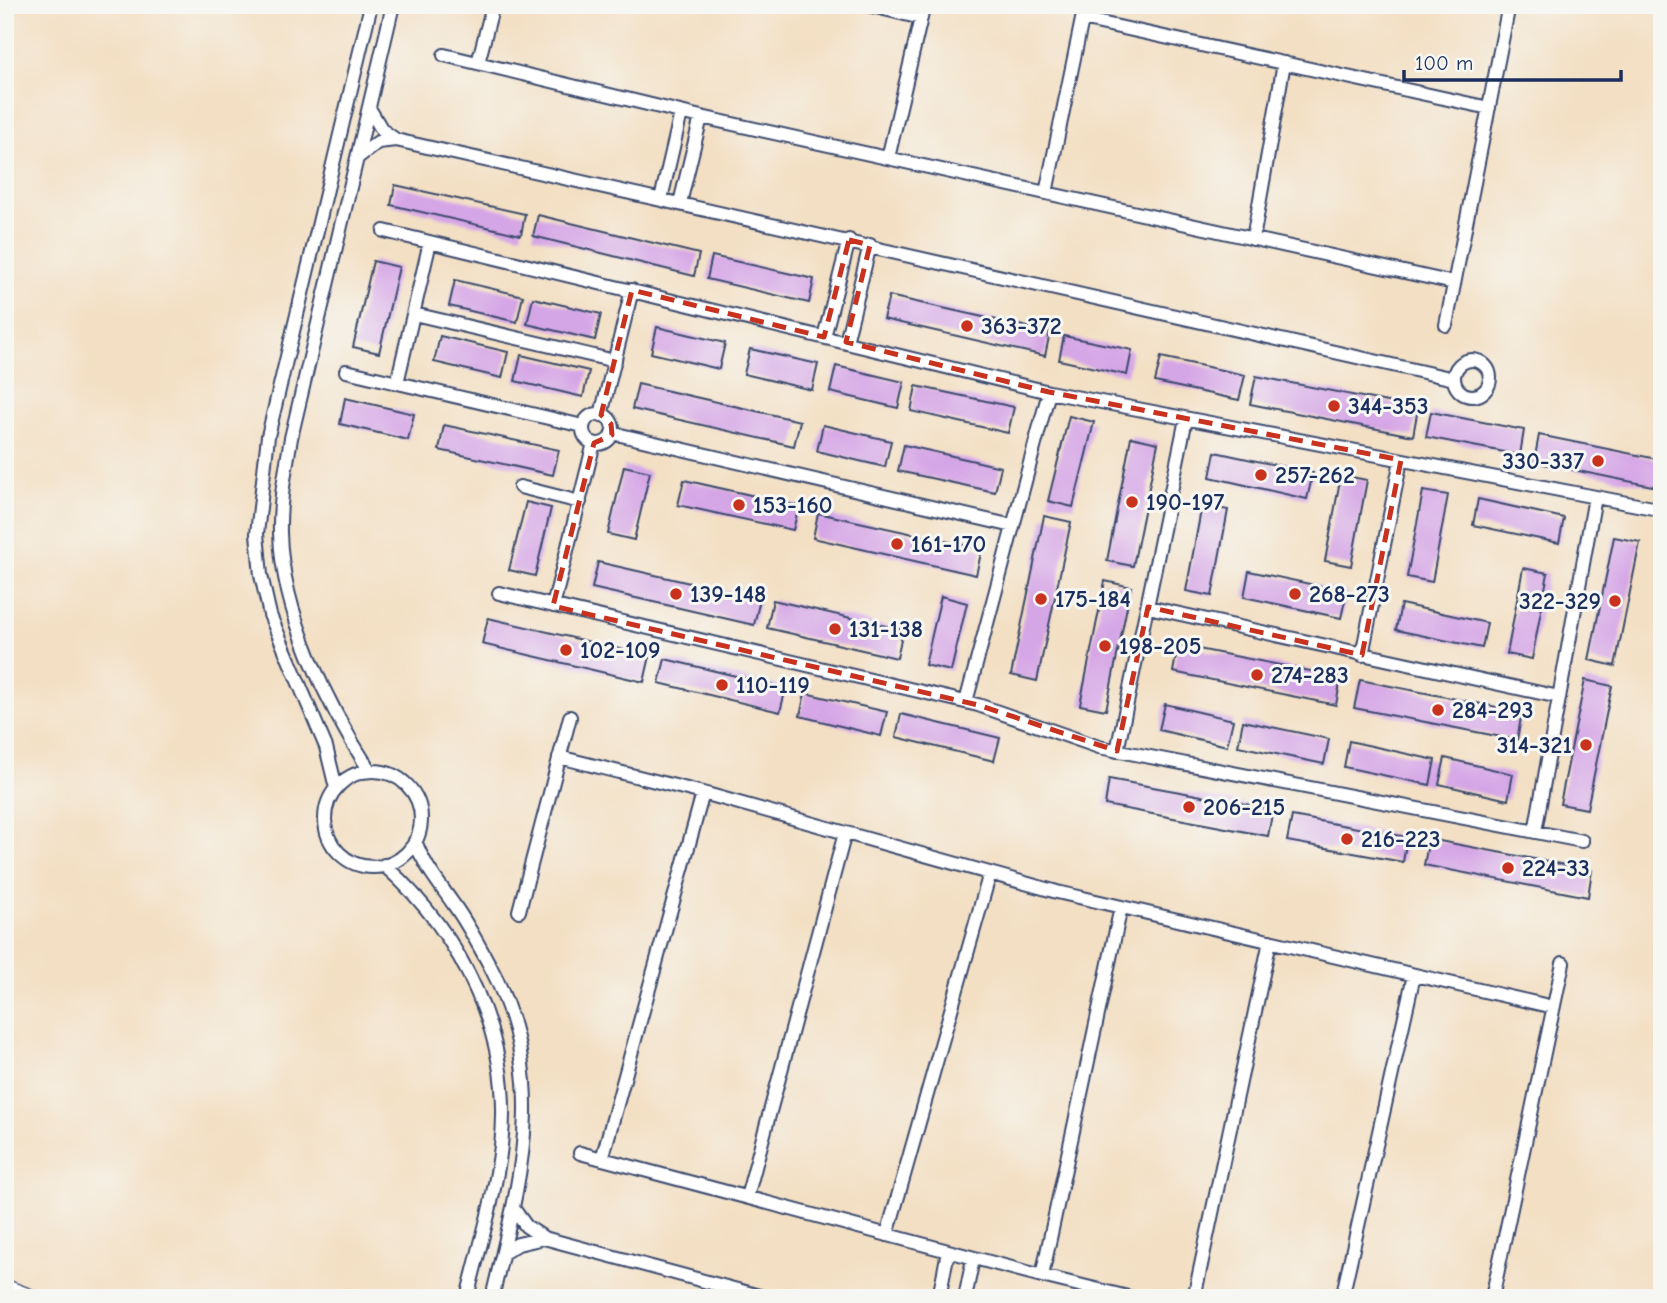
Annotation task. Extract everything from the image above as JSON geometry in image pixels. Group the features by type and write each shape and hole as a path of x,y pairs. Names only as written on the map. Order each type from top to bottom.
{"street":[{"path":"336,788 326,747 270,615 261,575 257,534 268,436 371,5"},
{"path":"370,771 336,712 303,637 283,573 280,533 282,490 291,438 393,5"},
{"path":"478,63 493,5"},
{"path":"868,5 923,11 888,158"},
{"path":"1046,194 1085,5"},
{"path":"1446,325 1509,5"},
{"path":"1082,19 1489,108"},
{"path":"444,55 681,113 1454,284"},
{"path":"1253,239 1284,64"},
{"path":"369,108 382,130 396,140 849,240 1454,379"},
{"path":"661,199 681,113"},
{"path":"680,203 701,117"},
{"path":"357,158 370,146 396,140"},
{"path":"384,231 1049,392 1658,509"},
{"path":"824,337 849,240"},
{"path":"397,383 430,242"},
{"path":"846,342 870,245"},
{"path":"601,415 632,290"},
{"path":"414,314 615,361"},
{"path":"346,371 583,426"},
{"path":"966,702 1049,392"},
{"path":"592,415 601,415 609,419 612,433 604,443 594,443 584,435 583,426 592,415"},
{"path":"1117,751 1186,419"},
{"path":"612,433 1013,526"},
{"path":"553,606 594,443"},
{"path":"1362,654 1401,460"},
{"path":"520,487 580,502"},
{"path":"1535,832 1595,497"},
{"path":"499,593 966,702 1011,715 1062,737 1117,751 1582,841"},
{"path":"1147,607 1559,697"},
{"path":"519,911 570,717"},
{"path":"559,757 703,793 1121,907 1553,1007"},
{"path":"370,771 396,777 411,790 421,819 415,841 397,860 384,865 361,865 334,847 326,827 325,816 336,788 351,776 370,771"},
{"path":"602,1159 703,793"},
{"path":"747,1197 845,833"},
{"path":"415,841 421,859 455,906 490,966 515,1030 526,1090 527,1119 513,1208 492,1298"},
{"path":"384,865 412,889 454,946 481,1001 498,1059 503,1117 501,1146 467,1298"},
{"path":"887,1235 990,873"},
{"path":"1042,1276 1086,1085 1121,907"},
{"path":"1194,1298 1270,941"},
{"path":"1492,1298 1563,963"},
{"path":"1342,1298 1414,975"},
{"path":"580,1153 973,1259 1132,1298"},
{"path":"513,1208 526,1226 544,1238 767,1298"},
{"path":"503,1252 526,1241 544,1238"},
{"path":"939,1298 948,1251"},
{"path":"965,1298 973,1259"},
{"path":"5,1289 29,1298"}],"highlighted area":[{"path":"849,240 870,245 846,342 1049,392 1401,460 1362,655 1148,607 1117,751 978,705 553,606 594,443 612,435 611,424 601,415 632,290 824,337"}],"building":[{"path":"395,185 525,214 521,235 391,205"},
{"path":"538,215 699,254 694,276 533,236"},
{"path":"712,256 814,279 809,303 707,279"},
{"path":"373,261 399,267 379,353 353,347"},
{"path":"455,280 523,296 517,322 449,306"},
{"name":"363-372","path":"889,296 1050,332 1045,356 883,319"},
{"path":"533,298 601,314 595,340 527,324"},
{"path":"657,327 725,343 719,369 651,353"},
{"path":"440,336 508,352 502,378 434,362"},
{"path":"1064,336 1132,350 1127,375 1059,360"},
{"path":"750,349 818,364 812,390 744,374"},
{"path":"521,355 589,371 583,397 515,381"},
{"path":"1161,357 1245,375 1239,400 1155,382"},
{"path":"836,366 904,382 898,408 830,392"},
{"name":"344-353","path":"1256,376 1418,408 1413,436 1250,404"},
{"path":"638,384 800,421 794,446 632,409"},
{"path":"916,386 1014,407 1008,433 911,411"},
{"path":"345,398 414,414 408,440 340,424"},
{"path":"1431,412 1524,430 1520,455 1426,437"},
{"path":"1069,416 1094,422 1073,507 1048,501"},
{"path":"444,425 559,450 553,475 439,450"},
{"path":"823,425 891,441 885,467 817,451"},
{"name":"330-337","path":"1539,435 1662,460 1662,488 1534,462"},
{"name":"190-197","path":"1131,437 1158,443 1133,566 1107,561"},
{"path":"904,445 1001,467 995,492 898,471"},
{"name":"257-262","path":"1215,452 1313,473 1307,499 1210,477"},
{"path":"624,466 650,472 634,540 608,534"},
{"path":"1341,475 1367,480 1351,566 1325,561"},
{"name":"153-160","path":"684,480 799,506 793,530 678,505"},
{"path":"1423,491 1448,495 1432,582 1407,577"},
{"path":"1478,499 1564,518 1559,543 1473,525"},
{"path":"526,502 551,508 535,576 509,570"},
{"path":"1202,505 1228,510 1212,596 1186,591"},
{"name":"161-170","path":"818,513 982,549 976,575 813,538"},
{"name":"175-184","path":"1044,516 1071,522 1037,681 1011,675"},
{"name":"322-329","path":"1614,537 1640,542 1615,666 1589,660"},
{"name":"139-148","path":"598,562 760,599 754,625 592,588"},
{"path":"1523,568 1548,573 1532,659 1507,654"},
{"name":"268-273","path":"1249,571 1347,592 1341,618 1244,597"},
{"name":"198-205","path":"1105,581 1131,587 1106,710 1080,705"},
{"path":"941,596 967,603 951,671 925,665"},
{"name":"131-138","path":"773,600 903,630 897,658 767,628"},
{"path":"1401,604 1487,623 1482,648 1396,630"},
{"name":"102-109","path":"488,618 650,656 644,682 482,644"},
{"name":"274-283","path":"1178,645 1341,677 1336,705 1173,672"},
{"name":"110-119","path":"665,659 786,688 780,712 659,683"},
{"name":"284-293","path":"1360,680 1522,712 1517,740 1354,708"},
{"name":"314-321","path":"1585,680 1612,686 1587,809 1560,804"},
{"path":"805,693 887,712 881,736 800,716"},
{"path":"1165,704 1233,720 1227,746 1159,730"},
{"path":"901,714 1000,738 994,761 896,737"},
{"path":"1243,721 1329,739 1324,764 1238,746"},
{"path":"1349,741 1435,760 1430,785 1344,767"},
{"path":"1445,758 1513,774 1508,800 1439,784"},
{"name":"206-215","path":"1109,779 1273,809 1268,836 1105,805"},
{"name":"216-223","path":"1292,816 1407,837 1403,862 1287,841"},
{"name":"224-33","path":"1429,839 1592,870 1588,897 1424,865"}],"place":[{"name":"363-372","path":"967,326"},
{"name":"344-353","path":"1334,406"},
{"name":"330-337","path":"1598,461"},
{"name":"257-262","path":"1261,475"},
{"name":"190-197","path":"1132,502"},
{"name":"153-160","path":"739,505"},
{"name":"161-170","path":"897,544"},
{"name":"139-148","path":"676,594"},
{"name":"268-273","path":"1295,594"},
{"name":"175-184","path":"1041,599"},
{"name":"322-329","path":"1615,601"},
{"name":"131-138","path":"835,629"},
{"name":"198-205","path":"1105,646"},
{"name":"102-109","path":"566,650"},
{"name":"274-283","path":"1257,675"},
{"name":"110-119","path":"722,685"},
{"name":"284-293","path":"1438,710"},
{"name":"314-321","path":"1586,745"},
{"name":"206-215","path":"1189,807"},
{"name":"216-223","path":"1347,839"},
{"name":"224-33","path":"1508,868"}]}
